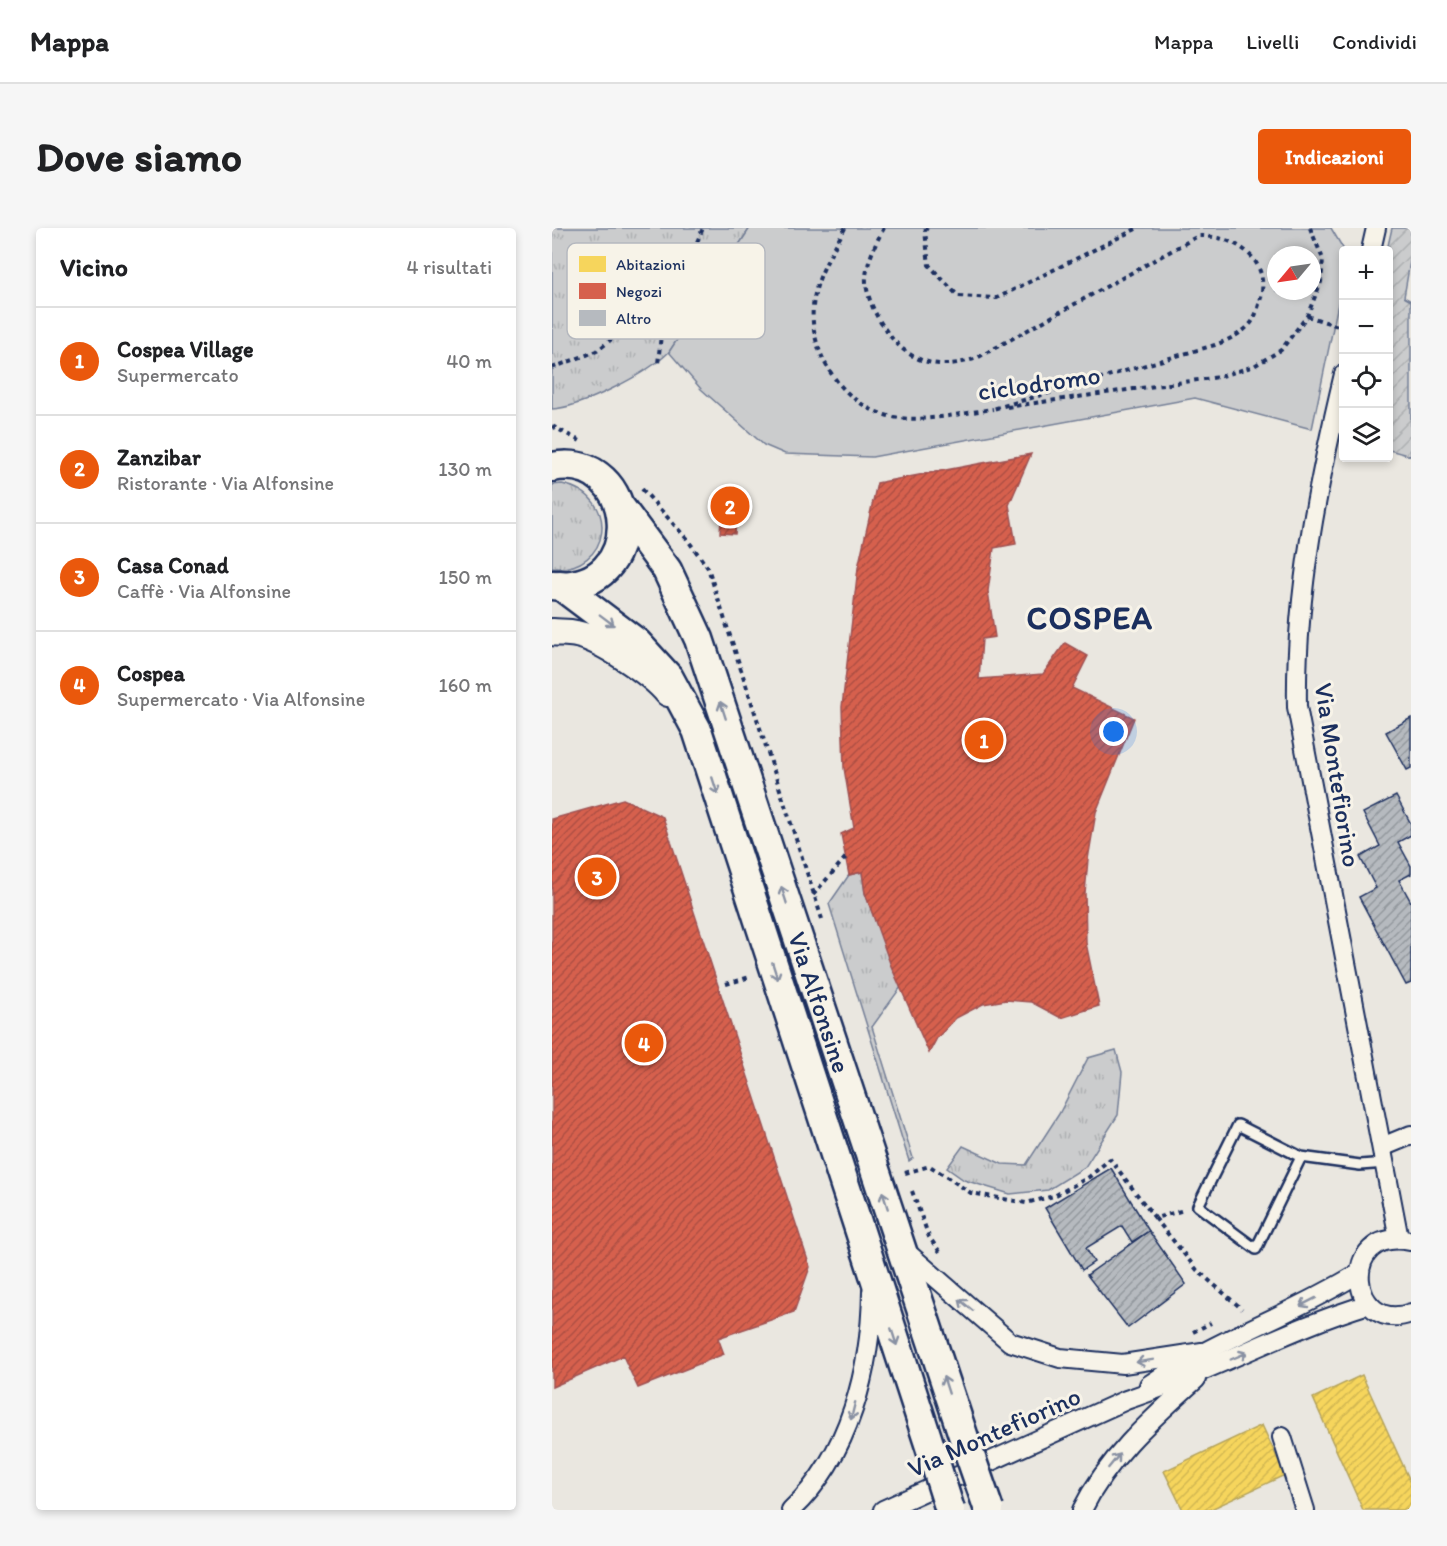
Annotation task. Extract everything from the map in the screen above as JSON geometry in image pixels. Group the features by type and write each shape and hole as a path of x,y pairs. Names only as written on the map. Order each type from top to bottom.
{"main road":[{"name":"Via Alfonsine","path":"553,466 584,470 598,477 609,487 621,508 667,570 699,639 989,1510"},
{"path":"556,585 579,584 597,576 611,563 620,546 623,527 621,508"},
{"name":"Via Alfonsine","path":"556,585 637,643 669,678 697,730 950,1510"},
{"path":"552,632 578,634 626,658 661,684 697,730"}],"street":[{"path":"1372,246 1376,228"},
{"name":"Via Montefiorino","path":"1126,1400 1202,1352 1303,1304 1359,1273 1368,1252 1377,1245 1405,1241 1384,1155 1298,707 1296,651 1315,511 1339,398"},
{"path":"1384,1155 1411,1135"},
{"path":"901,1247 1010,1342 1060,1358 1124,1364 1202,1352"},
{"path":"791,1510 812,1491 850,1422 872,1333 872,1271"},
{"path":"1359,1273 1361,1290 1369,1304 1386,1315 1411,1313"},
{"name":"Via Montefiorino","path":"883,1510 1126,1400 1208,1369 1336,1314 1369,1304"},
{"path":"1082,1510 1093,1488 1140,1430 1208,1369"},
{"path":"1282,1437 1305,1510"}],"lane":[{"path":"1301,1157 1256,1250 1198,1206 1238,1125 1301,1157 1360,1165 1384,1155"}],"path":[{"path":"697,243 703,228"},
{"name":"ciclodromo","path":"845,228 820,276 811,319 822,359 834,378 851,396 873,410 892,417 913,419 1219,377 1254,366 1281,350 1307,316 1321,282 1323,259 1310,228"},
{"path":"884,228 871,258 866,278 868,296 875,313 886,332 901,349 921,360 941,364 958,364 977,358 1198,236 1215,236 1231,242 1248,251 1258,266 1264,285 1259,305 1252,322 1234,337 1215,345 993,409"},
{"path":"927,228 925,231 929,265 958,296 997,298 1138,228"},
{"path":"1307,316 1339,326"},
{"path":"552,368 597,351 612,339"},
{"path":"658,364 660,339"},
{"path":"792,827 824,927"},
{"path":"814,894 846,857"},
{"path":"726,984 755,975"},
{"path":"905,1173 930,1166 971,1193 1026,1203 1054,1196 1089,1177 1110,1159 1197,1270 1242,1309"},
{"path":"901,1162 929,1237 943,1256"},
{"path":"1155,1218 1198,1206"},
{"path":"1233,1313 1253,1304"},
{"path":"1185,1335 1214,1322"}],"green space":[{"path":"552,228 750,228 740,243 567,243 567,339 677,339 669,352 659,360 614,388 580,403 552,409"},
{"path":"750,228 1331,228 1342,246 1339,246 1339,299 1312,429 1195,398 872,457 785,454 764,445 701,389 669,352 677,339 765,339 765,243 740,243"},
{"path":"1392,228 1411,228 1411,256 1404,297 1411,301 1411,456 1393,451 1393,246 1388,246"},
{"path":"562,484 581,491 594,503 601,517 602,532 597,547 587,559 572,566 552,568 552,485"},
{"path":"862,872 865,893 901,987 872,1027 913,1158 909,1161 829,904 849,875"},
{"path":"1116,1050 1122,1072 1118,1115 1085,1167 1048,1190 1010,1194 964,1180 947,1168 963,1146 1002,1164 1026,1165 1059,1114 1088,1058"}],"building: Abitazioni":[{"path":"1362,1375 1411,1483 1411,1510 1363,1510 1313,1398"},
{"path":"1262,1425 1285,1475 1209,1510 1183,1510 1164,1471"}],"building: Negozi":[{"path":"1031,454 1009,505 1016,544 994,548 988,591 995,637 982,639 979,679 1043,674 1065,643 1088,656 1072,688 1134,718 1096,812 1088,859 1085,893 1086,943 1099,1006 1061,1018 1031,1002 1006,1000 983,1004 956,1018 937,1038 929,1053 891,966 865,893 862,872 849,875 841,834 854,828 844,768 842,707 858,568 877,483"},
{"path":"723,495 738,496 735,534 720,533"},
{"path":"623,799 663,817 810,1267 794,1312 718,1338 724,1354 638,1388 623,1356 552,1387 552,819"}],"building: Altro":[{"path":"1411,718 1411,768 1407,770 1386,732"},
{"path":"1396,796 1411,824 1411,835 1398,842 1411,866 1411,874 1399,880 1411,902 1411,983 1406,985 1359,897 1376,888 1360,857 1380,846 1363,813"},
{"path":"1111,1168 1149,1231 1132,1242 1122,1226 1086,1248 1094,1262 1082,1270 1045,1208"},
{"path":"1149,1231 1186,1284 1128,1328 1087,1275"}],"place":[{"name":"Zanzibar","path":"730,506"},
{"name":"Cospea Village","path":"984,740"},
{"name":"Casa Conad","path":"597,877"},
{"name":"Cospea","path":"644,1043"}],"district":[{"name":"COSPEA","path":"1090,618"}]}
